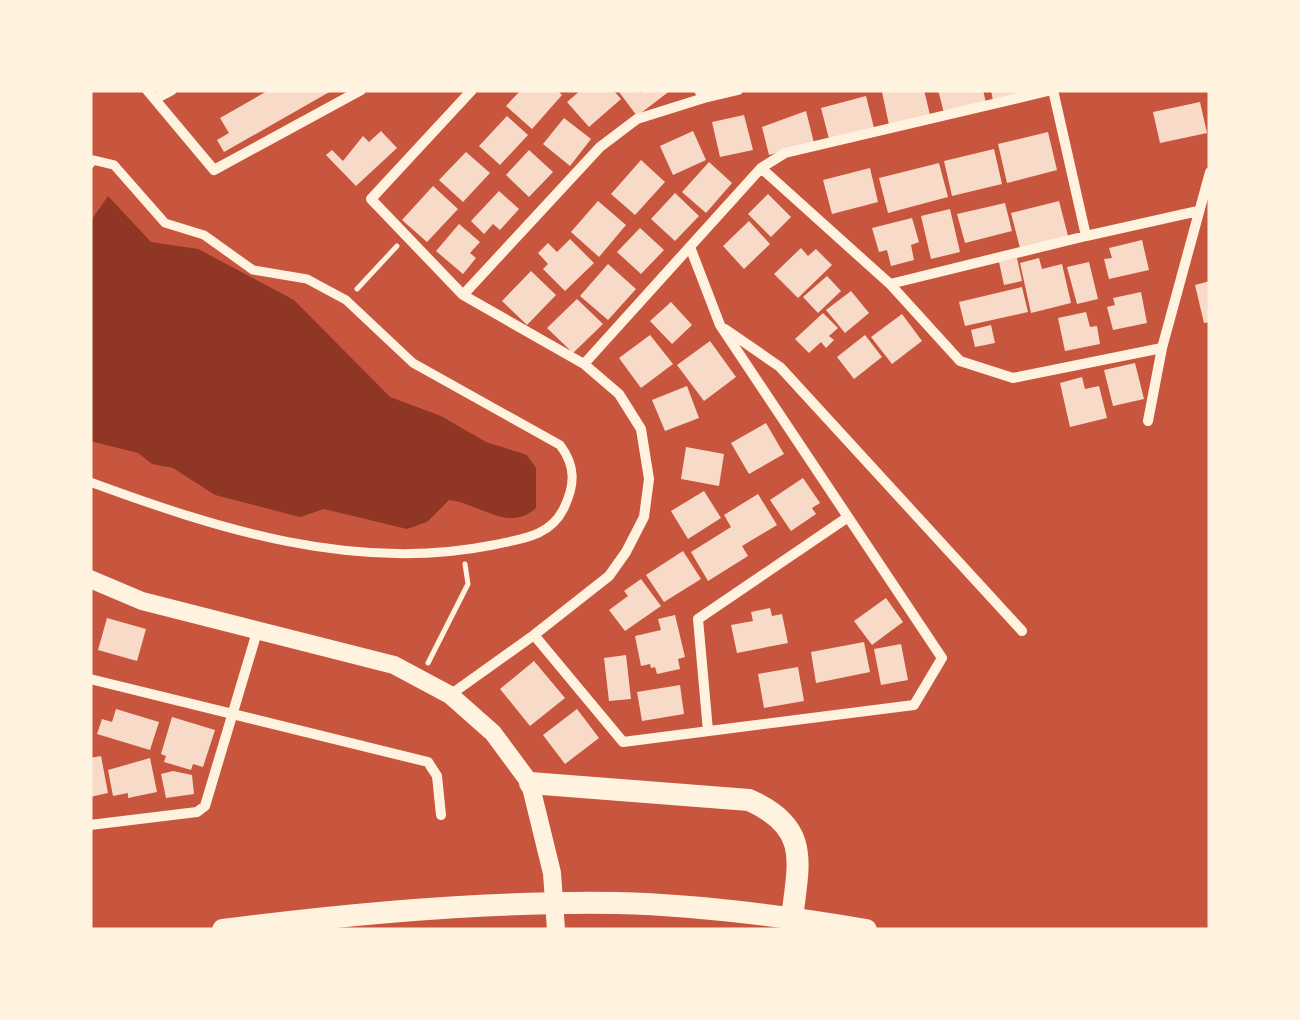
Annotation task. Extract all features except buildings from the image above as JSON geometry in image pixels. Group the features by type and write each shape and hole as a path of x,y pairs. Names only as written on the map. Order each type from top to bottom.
{"main road":[{"path":"530,783 749,800 773,810 788,825 799,858 792,918"},
{"path":"223,930 499,905 619,904 792,918 866,930"}],"street":[{"path":"172,90 151,95 214,170 362,90"},
{"path":"450,696 608,576 644,517 649,479 640,429 619,394 584,364 463,295 371,199 472,90"},
{"path":"463,295 600,148 637,119 701,94 738,90"},
{"path":"584,364 761,168 786,152 1053,90 1086,236"},
{"path":"90,164 93,160 114,165 166,223 204,234 254,270 308,280 346,300 413,363 560,445 571,459 574,478 564,508 553,525 533,537 435,555 301,546 173,512 90,482"},
{"path":"761,168 890,284 960,361 1013,378 1162,348"},
{"path":"1148,421 1162,348 1210,172"},
{"path":"890,284 1198,210"},
{"path":"534,635 623,742 914,704 942,658 720,325 690,247"},
{"path":"720,325 780,367 1022,631"},
{"path":"708,731 698,619 848,517"},
{"path":"90,579 142,601 394,665 450,696 493,733 530,783 552,873 556,930"},
{"path":"90,825 197,812 205,806 256,632"},
{"path":"90,679 428,762 436,776 440,814"}],"path":[{"path":"346,300 406,236"},
{"path":"419,679 468,584 464,551"}],"shaded area":[{"path":"108,196 151,242 198,249 294,300 390,397 441,416 486,442 527,455 536,468 536,508 526,515 505,518 449,500 427,522 407,529 324,509 300,517 215,495 173,468 152,464 138,453 90,441 90,222"}]}
